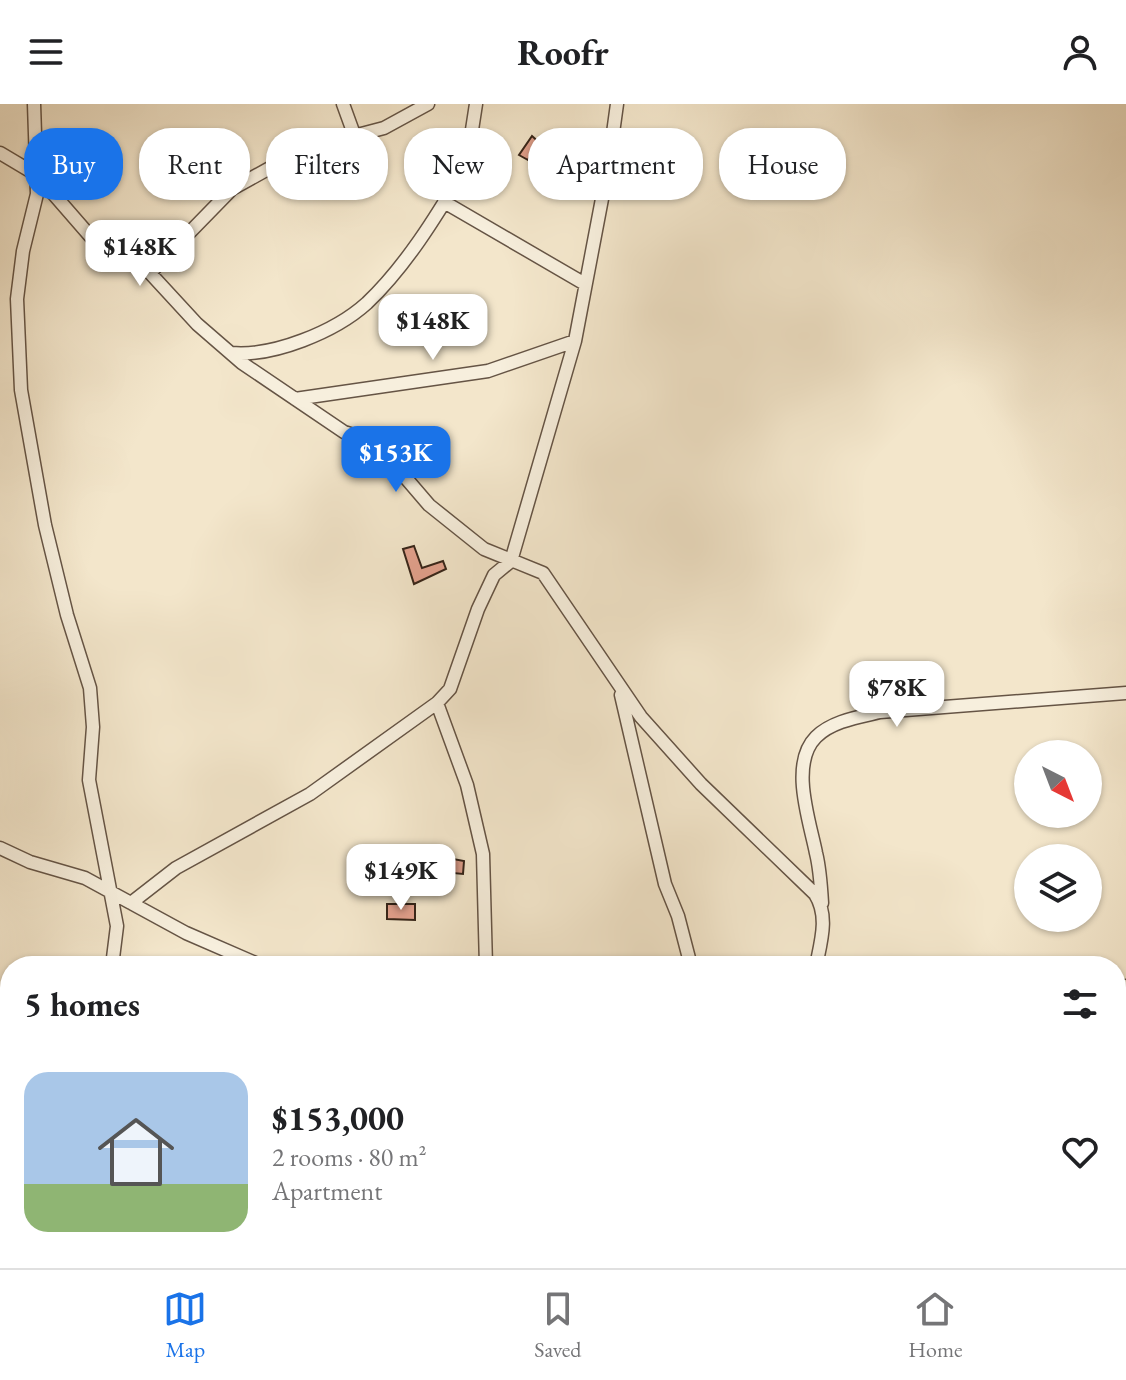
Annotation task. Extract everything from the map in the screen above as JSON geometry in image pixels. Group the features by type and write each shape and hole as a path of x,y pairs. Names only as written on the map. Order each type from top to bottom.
{"street":[{"path":"34,104 35,128"},
{"path":"343,104 352,128"},
{"path":"383,128 398,123 428,104"},
{"path":"229,353 263,354 283,348 358,311 374,296 416,243 467,162 476,104"},
{"path":"131,903 176,868 310,794 437,703 450,689 478,609 494,575 511,561 575,341 617,104"},
{"path":"0,153 24,167"},
{"path":"150,273 232,189 266,170"},
{"path":"36,200 23,251 17,299 21,390 45,525 67,615 90,688 93,727 89,780 117,926 113,956"},
{"path":"59,200 97,244 150,273 229,353 344,432 375,442 444,518 484,549 543,573 641,717 679,760 807,885 822,906"},
{"path":"444,202 585,284"},
{"path":"295,399 488,371 575,341"},
{"path":"618,684 665,884 678,916 688,956"},
{"path":"818,956 823,931 822,906 818,861 805,813 804,789 809,748 824,731 845,721 880,712 1126,693"},
{"path":"437,703 467,785 483,854 486,956"},
{"path":"0,848 30,862 85,878 186,933 239,956"},
{"path":"87,1268 106,1268"}],"building":[{"path":"528,142 528,160 519,155"},
{"path":"414,546 422,568 443,561 446,569 414,584 403,549"},
{"path":"437,856 464,861 463,874 443,872 442,884 433,883"},
{"path":"387,904 415,904 415,920 387,919"}]}
